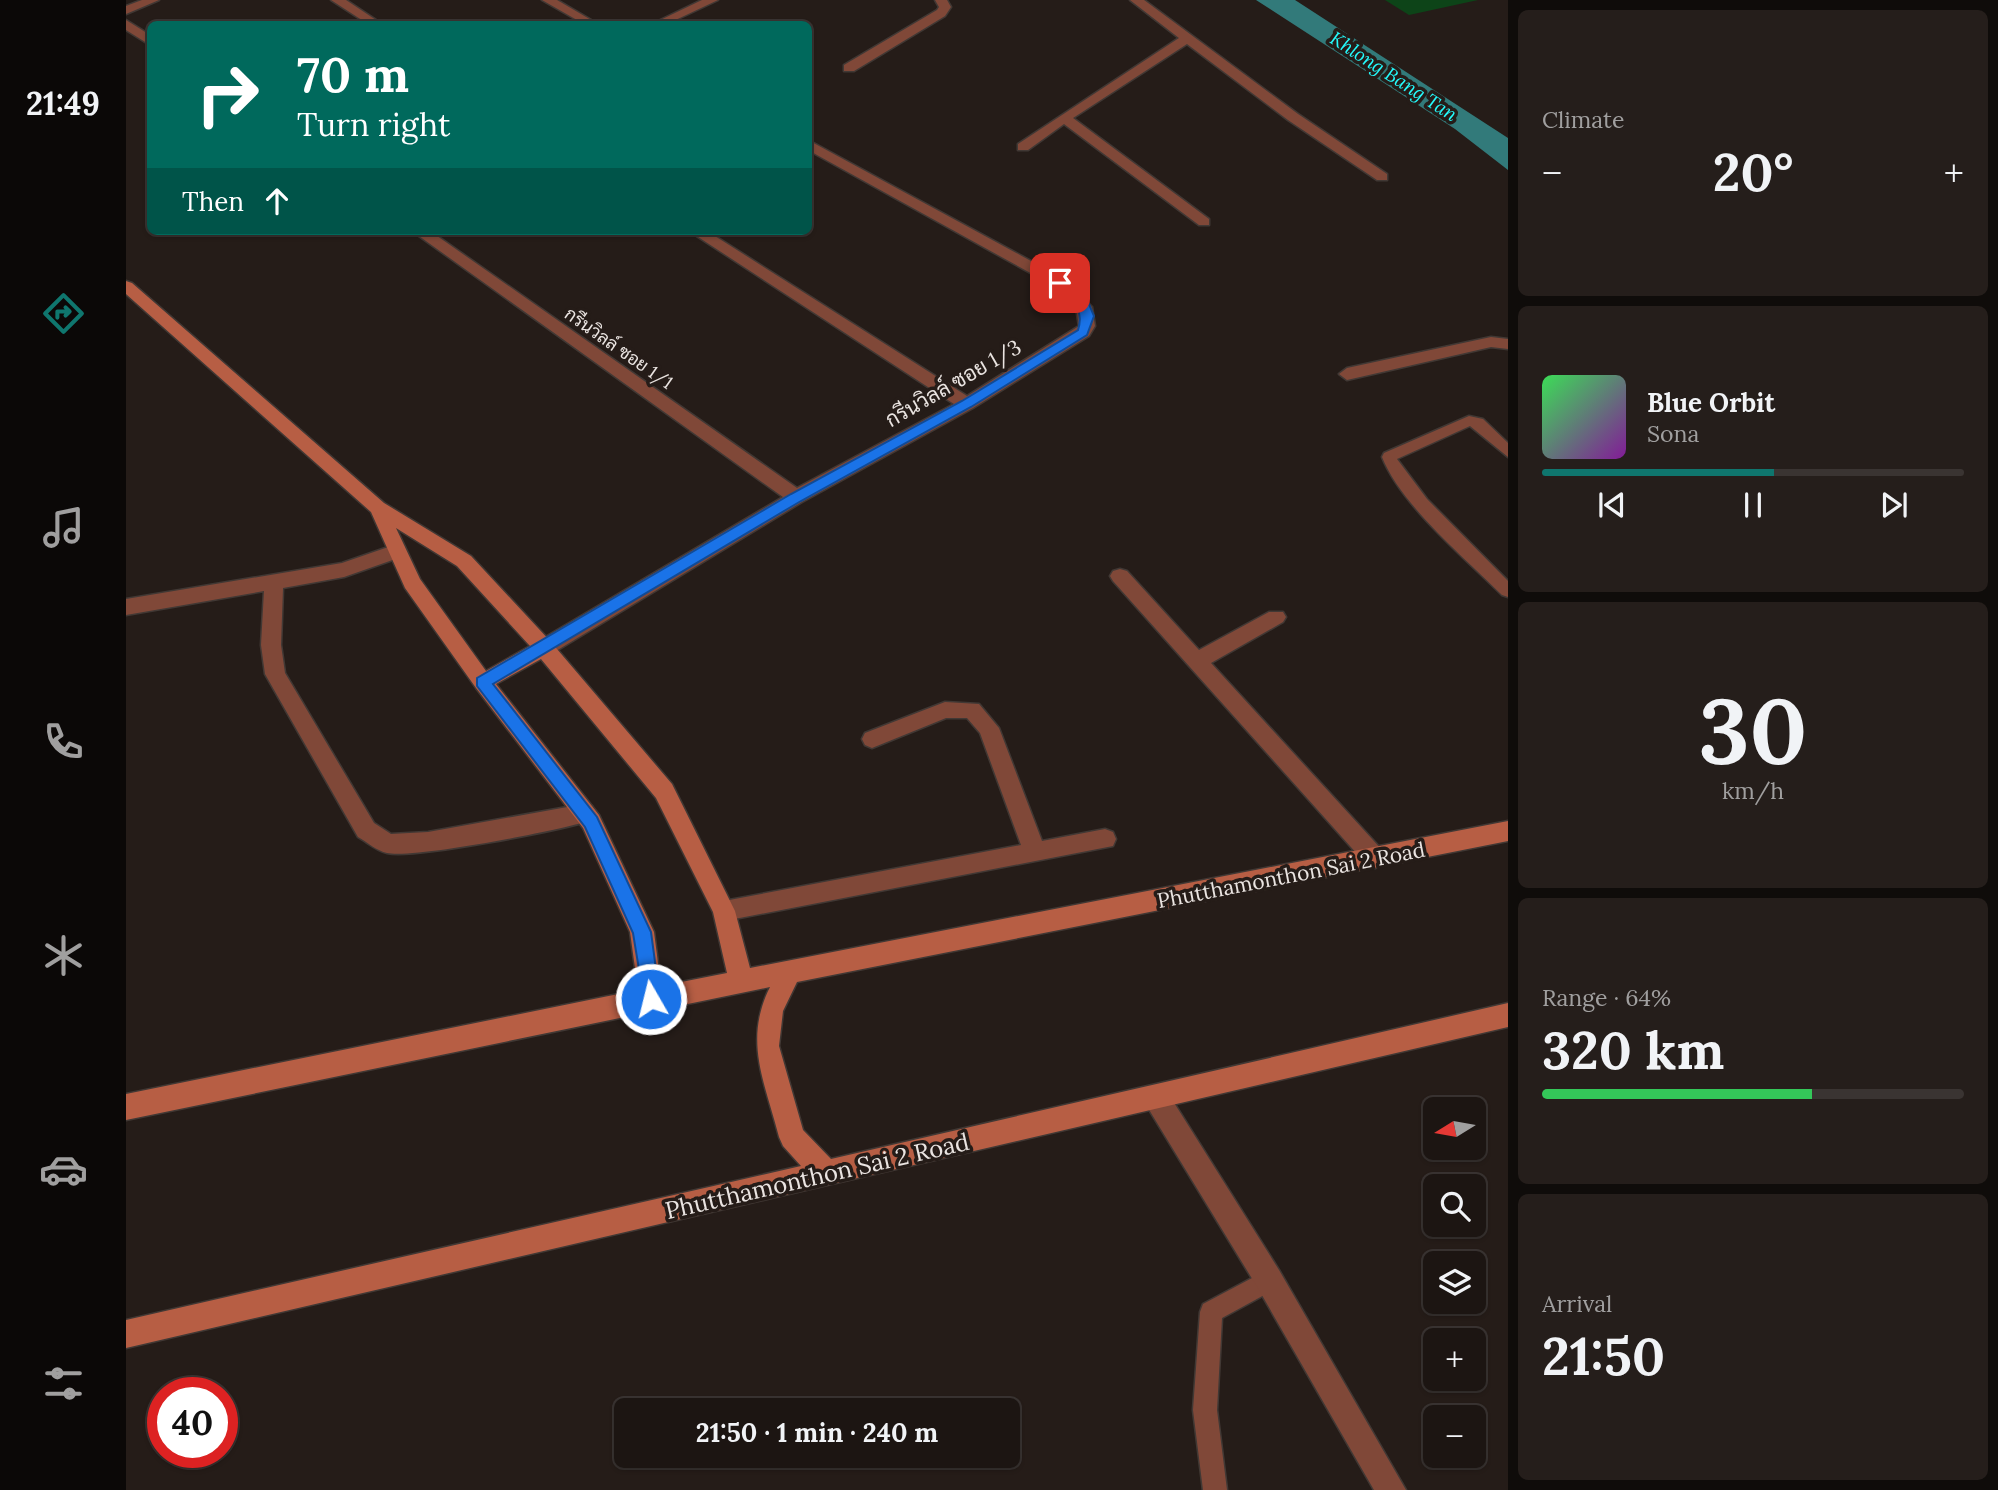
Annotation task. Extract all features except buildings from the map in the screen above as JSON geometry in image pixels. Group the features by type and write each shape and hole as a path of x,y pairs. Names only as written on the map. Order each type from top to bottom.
{"main road":[{"path":"126,286 377,508 464,561 544,648 664,791 724,911 741,982"},
{"path":"377,508 412,583 483,682 584,813 642,932 651,999"},
{"path":"483,682 544,648"},
{"name":"Phutthamonthon Sai 2 Road","path":"126,1107 651,999 1508,831"},
{"path":"789,974 771,1010 767,1046 792,1137 827,1174"},
{"name":"Phutthamonthon Sai 2 Road","path":"126,1334 517,1242 1157,1099 1508,1016"}],"street":[{"path":"126,10 153,0"},
{"path":"337,0 371,21"},
{"path":"548,0 586,21"},
{"path":"666,21 712,0"},
{"path":"849,68 941,13 945,8 941,0"},
{"path":"1136,0 1186,39 1381,177"},
{"path":"126,24 147,39"},
{"path":"1023,147 1186,39"},
{"path":"1064,118 1204,222"},
{"name":"กรีนวิลล์ ซอย 1/3","path":"544,648 796,497 967,404 1083,332 1088,316 1084,307 1060,283 812,146"},
{"name":"กรีนวิลล์ ซอย 1/1","path":"426,235 796,497"},
{"path":"703,235 967,404"},
{"path":"1348,374 1491,342 1508,344"},
{"path":"126,607 344,570 397,551"},
{"path":"1120,576 1374,858"},
{"path":"274,584 271,645 275,674 366,830 388,844 428,842 584,813"},
{"path":"1196,662 1276,617"},
{"path":"872,739 945,710 972,709 989,729 1035,853"},
{"path":"724,911 1105,839"},
{"path":"1157,1099 1269,1280 1391,1490"}],"lane":[{"path":"1508,452 1478,423 1469,421 1389,457 1390,466 1408,487 1508,591"},
{"path":"1215,1490 1205,1410 1211,1312 1269,1280"}],"green space":[{"path":"1385,0 1478,0 1409,15"}],"water":[{"name":"Khlong Bang Tan","path":"1256,0 1295,0 1508,138 1508,170 1455,129"}],"route":[{"path":"651,999 642,932 591,822 483,682 796,497 967,404 1083,332 1088,316 1084,307 1060,283"}]}
